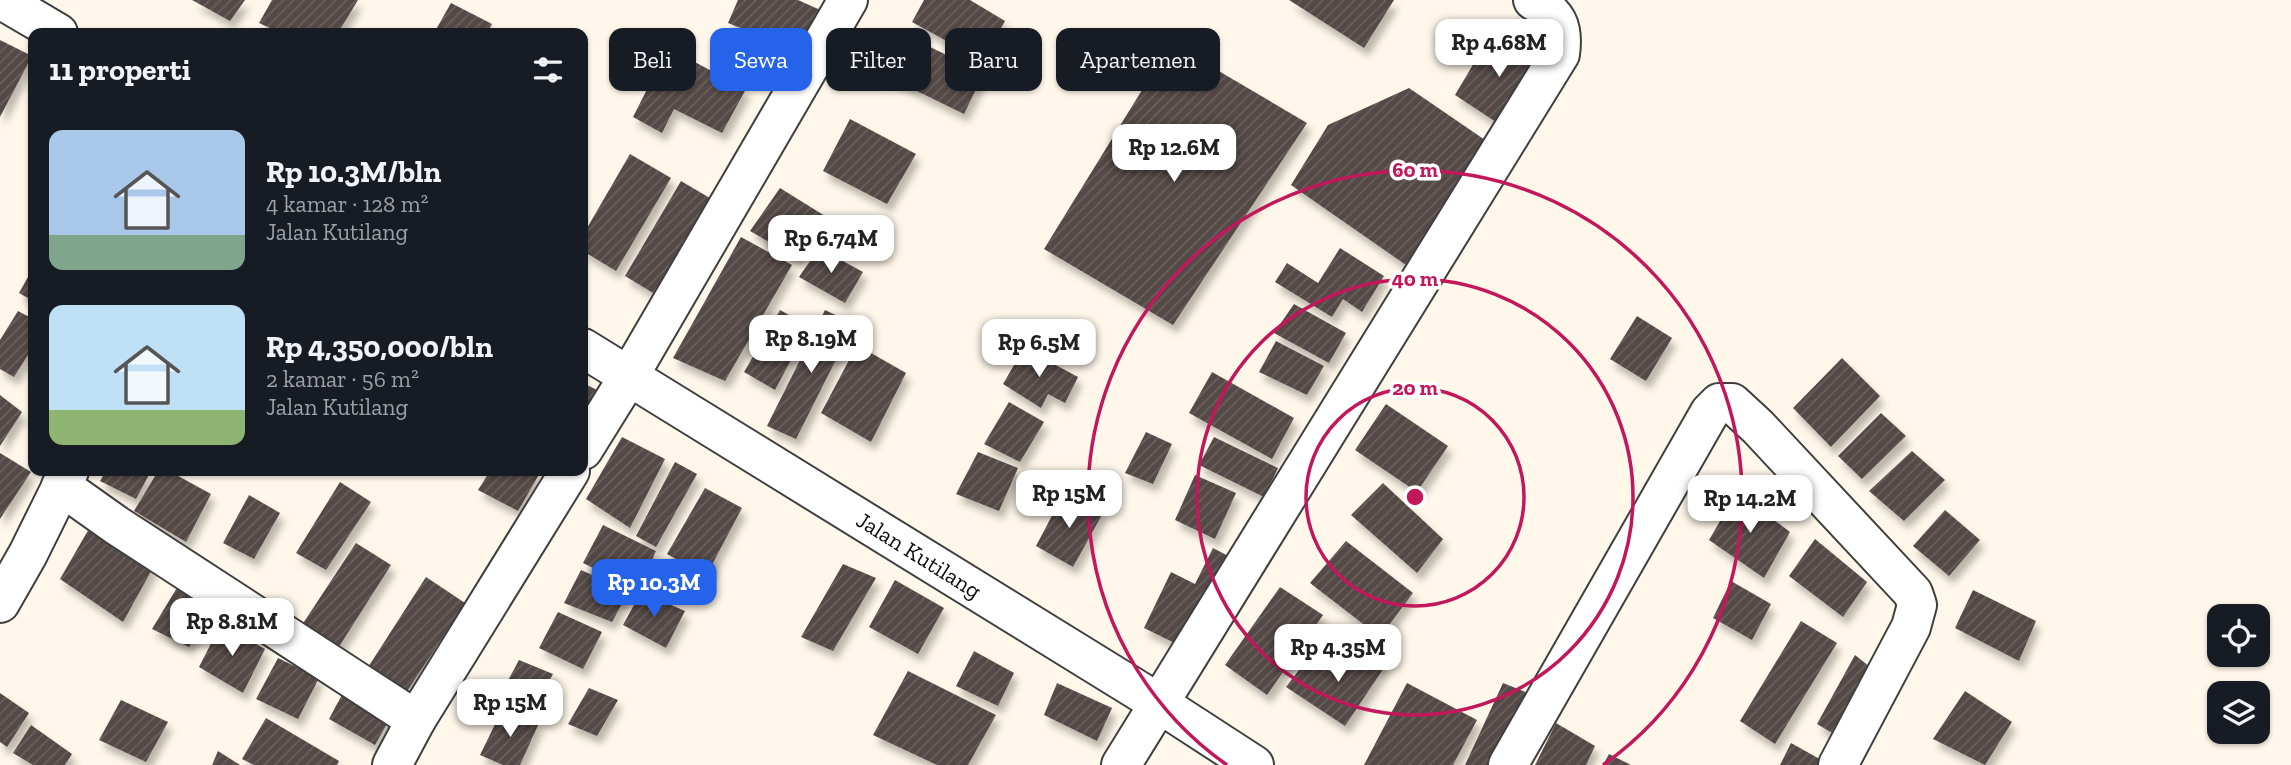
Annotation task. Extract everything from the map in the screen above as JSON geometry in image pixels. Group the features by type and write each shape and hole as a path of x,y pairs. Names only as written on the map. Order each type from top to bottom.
{"street":[{"path":"2,0 50,28"},
{"path":"588,442 848,0"},
{"path":"1121,765 1560,54 1562,38 1546,12"},
{"name":"Jalan Kutilang","path":"588,351 1160,704 1254,765"},
{"path":"1508,765 1710,412 1719,403 1732,403 1758,427 1913,593 1917,606 1911,627 1838,765"},
{"path":"391,765 567,476"},
{"path":"0,603 29,554 65,479 116,525 416,720"}],"building":[{"path":"192,0 245,0 230,21"},
{"path":"272,0 358,0 341,28 270,28 259,23"},
{"path":"738,0 798,0 827,13 812,42 812,28 741,28 728,23"},
{"path":"924,0 970,0 1005,21 1001,28 945,28 945,40 931,32 931,28 923,28 912,22"},
{"path":"1289,0 1394,0 1364,48"},
{"path":"451,3 492,24 490,28 437,28"},
{"path":"1493,31 1544,61 1505,128 1455,95"},
{"path":"0,40 28,54 28,64 0,117"},
{"path":"931,47 945,54 945,91 975,91 964,114 917,91 931,91"},
{"path":"696,63 710,70 710,91 745,91 722,133 674,109 662,133 633,117 646,91 696,91"},
{"path":"1220,72 1307,123 1173,325 1044,249 1141,91 1220,91"},
{"path":"1409,88 1485,140 1406,265 1291,185 1328,125"},
{"path":"850,119 916,154 887,204 823,171"},
{"path":"630,154 671,178 616,271 588,254 588,226"},
{"path":"681,181 720,204 663,299 625,276"},
{"path":"780,188 825,216 798,259 750,231"},
{"path":"741,237 792,265 725,381 673,358"},
{"path":"819,248 863,272 845,303 799,277"},
{"path":"1340,248 1384,276 1362,312 1343,299 1332,317 1275,282 1287,263 1318,283"},
{"path":"28,277 28,298 19,293"},
{"path":"1294,304 1346,333 1329,363 1274,333"},
{"path":"780,310 809,326 775,390 744,372"},
{"path":"825,310 854,324 796,439 767,426"},
{"path":"18,311 28,316 28,355 14,377 0,369 0,340"},
{"path":"1637,316 1672,338 1646,381 1610,359"},
{"path":"1276,341 1324,366 1307,395 1259,372"},
{"path":"857,345 906,373 871,442 821,413"},
{"path":"1024,348 1078,377 1065,403 1048,394 1041,408 1003,384"},
{"path":"1842,358 1880,396 1831,447 1793,408"},
{"path":"1212,372 1294,418 1272,459 1189,413"},
{"path":"588,386 609,396 588,431"},
{"path":"0,395 22,412 0,446"},
{"path":"1009,402 1044,422 1020,462 984,444"},
{"path":"1386,404 1448,446 1417,492 1355,450"},
{"path":"1881,413 1906,436 1862,479 1838,456"},
{"path":"1146,432 1172,444 1153,484 1125,473"},
{"path":"622,437 665,459 630,528 586,499"},
{"path":"1214,437 1278,468 1264,497 1199,465"},
{"path":"1912,451 1945,480 1904,521 1869,491"},
{"path":"978,452 1018,468 999,511 956,494"},
{"path":"0,453 28,470 28,476 0,519"},
{"path":"675,462 697,474 656,547 636,536"},
{"path":"1195,475 1236,493 1215,539 1175,520"},
{"path":"103,476 148,476 136,499 100,481"},
{"path":"155,476 178,476 211,494 186,542 134,511"},
{"path":"487,476 538,476 518,511 478,490"},
{"path":"340,482 371,502 326,570 296,553"},
{"path":"1383,483 1443,539 1417,573 1351,515"},
{"path":"705,488 742,508 706,576 667,554"},
{"path":"1737,492 1790,532 1764,578 1709,540"},
{"path":"1064,493 1103,513 1073,567 1036,546"},
{"path":"249,495 280,513 254,559 223,543"},
{"path":"1945,510 1980,540 1949,576 1913,546"},
{"path":"603,525 656,551 639,590 583,563"},
{"path":"90,527 154,566 123,622 60,579"},
{"path":"1815,539 1867,582 1843,617 1789,576"},
{"path":"1346,541 1413,593 1380,637 1310,583"},
{"path":"356,543 391,565 335,653 298,631"},
{"path":"1213,548 1234,559 1189,650 1144,628 1171,572 1195,584"},
{"path":"843,564 876,578 833,651 801,637"},
{"path":"581,570 629,591 612,622 564,603"},
{"path":"426,577 465,603 404,696 365,672"},
{"path":"895,580 944,608 918,654 869,627"},
{"path":"1731,581 1771,604 1752,640 1713,618"},
{"path":"178,586 213,604 189,647 152,629"},
{"path":"1280,587 1323,615 1267,695 1225,665"},
{"path":"1973,590 2036,621 2019,661 1955,628"},
{"path":"641,592 685,611 666,648 623,625"},
{"path":"558,612 602,632 583,669 539,648"},
{"path":"1801,621 1837,643 1775,744 1740,721"},
{"path":"221,624 265,649 243,693 199,667"},
{"path":"1351,644 1386,665 1345,726 1286,687 1308,658 1332,672"},
{"path":"974,651 1014,673 998,706 956,686"},
{"path":"1855,655 1875,671 1839,737 1817,724"},
{"path":"278,658 319,678 298,719 256,699"},
{"path":"519,660 553,674 532,713 497,701"},
{"path":"908,671 996,715 968,765 937,765 873,735"},
{"path":"1057,683 1112,708 1097,741 1044,715"},
{"path":"1407,683 1477,720 1453,765 1364,765"},
{"path":"1503,683 1528,693 1493,765 1465,765"},
{"path":"589,688 618,700 597,736 568,724"},
{"path":"345,689 393,713 375,745 329,719"},
{"path":"1965,691 2012,722 1985,765 1933,739"},
{"path":"0,693 29,713 7,747 0,742"},
{"path":"121,700 168,722 146,762 99,740"},
{"path":"502,710 539,723 520,765 503,765 480,755"},
{"path":"266,718 339,761 337,765 254,765 242,759"},
{"path":"1556,723 1595,746 1586,765 1535,765"},
{"path":"31,725 72,754 65,765 33,765 13,753"},
{"path":"1791,743 1825,762 1823,765 1780,765"},
{"path":"218,751 240,765 212,765"},
{"path":"1609,754 1631,765 1603,765"}]}
